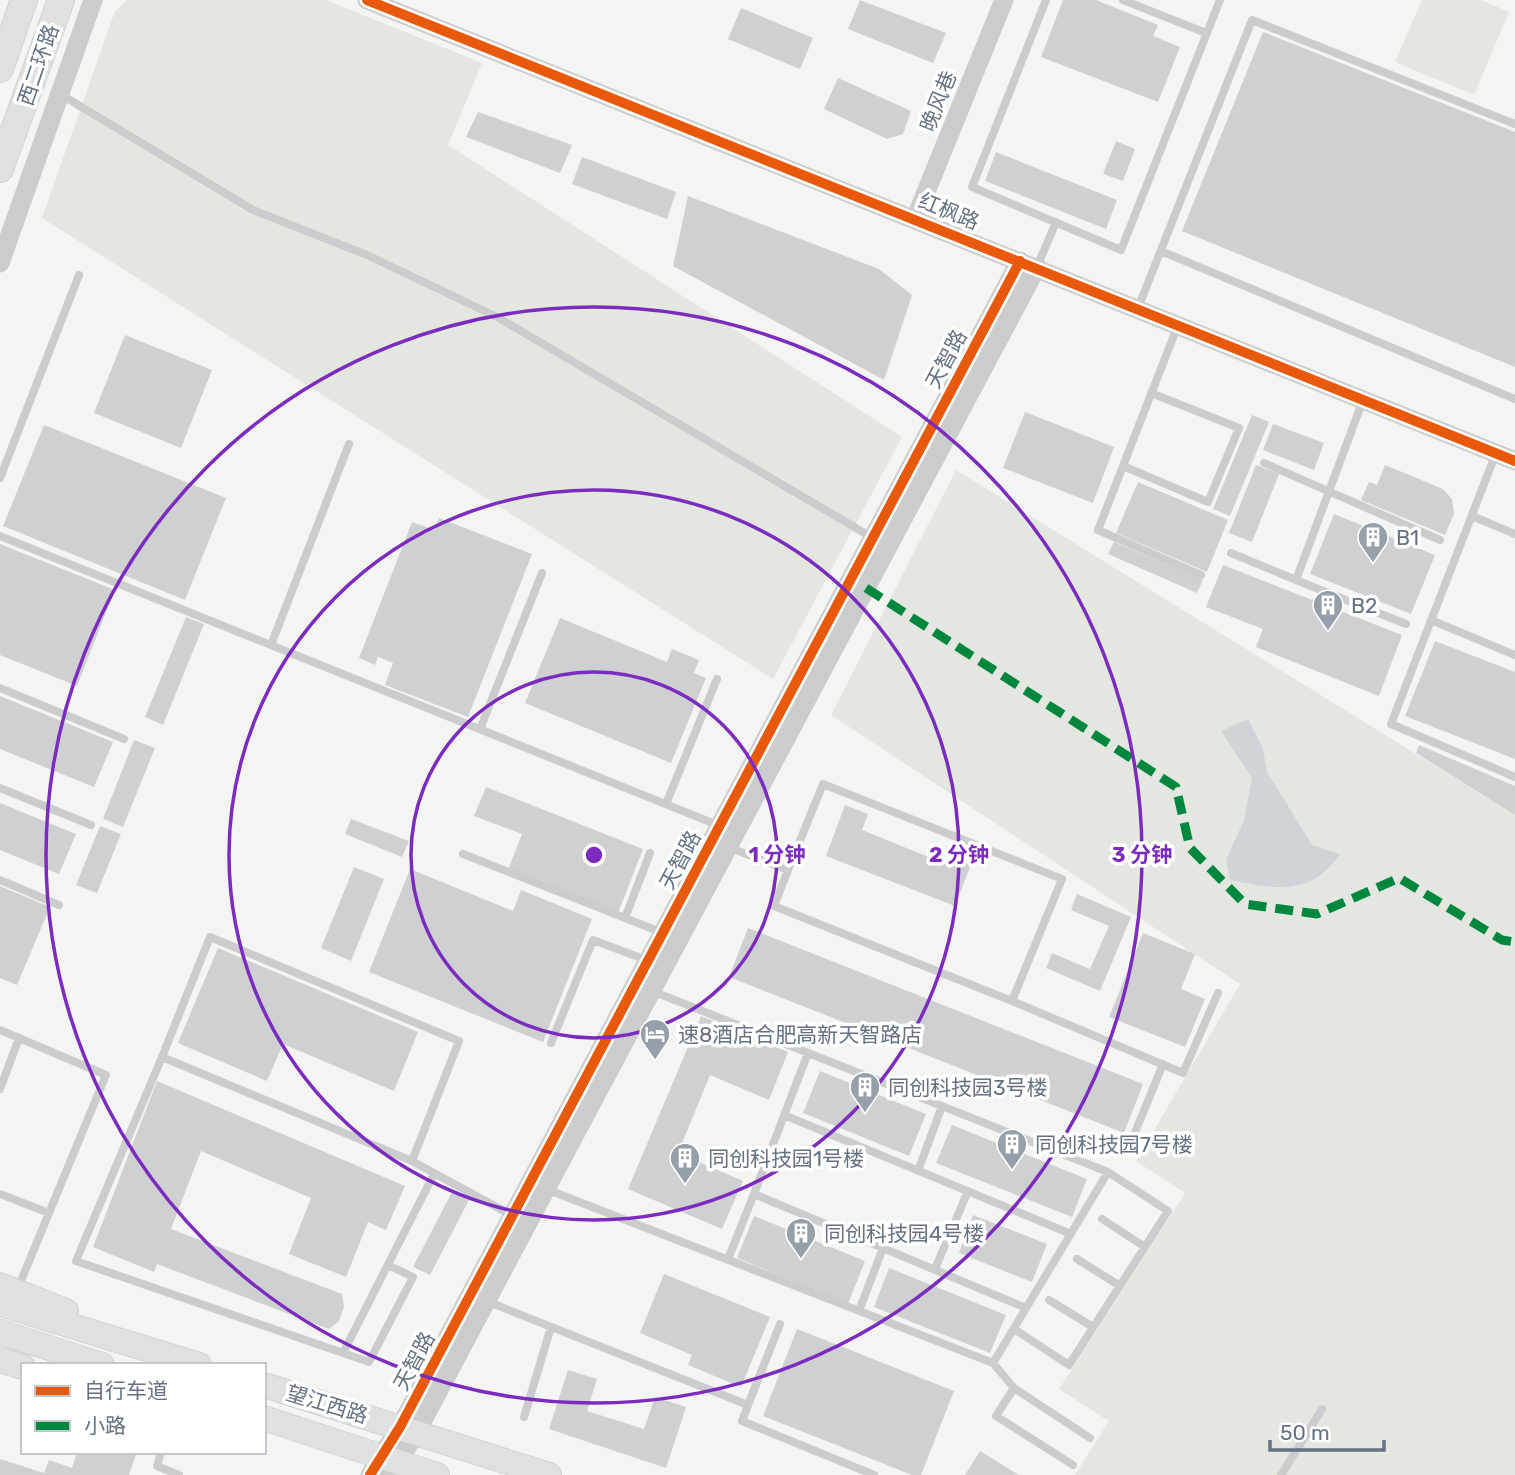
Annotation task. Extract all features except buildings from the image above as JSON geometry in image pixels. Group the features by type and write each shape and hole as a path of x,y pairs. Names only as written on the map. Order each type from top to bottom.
{"highway":[{"name":"西二环路","path":"0,69 24,0"},
{"name":"西二环路","path":"0,169 61,0"}],"main road":[{"path":"6,1293 193,1363"},
{"path":"0,1332 96,1363"},
{"path":"0,1360 21,1366"},
{"name":"望江西路","path":"266,1386 549,1475"},
{"name":"望江西路","path":"266,1419 385,1467 437,1475"}],"street":[{"path":"0,263 93,0"},
{"name":"红枫路","path":"367,0 1515,461"},
{"name":"晚风巷","path":"915,219 1003,0"},
{"name":"天智路","path":"408,1430 513,1216 873,538 1029,264"},
{"name":"天智路","path":"385,1467 486,1301 652,991 1029,264"}],"lane":[{"path":"1046,0 972,187 1121,250 1220,0"},
{"path":"1123,0 1206,33"},
{"path":"1138,308 1252,20 1515,124"},
{"path":"60,94 253,210 367,255 497,317 873,538"},
{"path":"1029,264 1056,222"},
{"path":"1161,251 1515,399"},
{"path":"0,478 79,275"},
{"path":"1178,325 1098,530 1200,575"},
{"path":"1123,466 1208,502 1238,428 1151,393"},
{"path":"1296,580 1363,400"},
{"path":"271,645 349,444"},
{"path":"1496,453 1391,724 1515,777"},
{"path":"1264,463 1440,540"},
{"path":"1472,516 1515,534"},
{"path":"0,536 720,826"},
{"path":"1231,553 1406,624"},
{"path":"480,729 542,573"},
{"path":"1431,620 1515,655"},
{"path":"666,804 717,679"},
{"path":"0,688 124,739"},
{"path":"1012,1002 1062,879 823,784 774,906 1183,1073 1218,993"},
{"path":"0,788 90,825"},
{"path":"728,847 788,870"},
{"path":"625,918 650,853"},
{"path":"463,854 663,933"},
{"path":"0,880 59,905"},
{"path":"388,1265 412,1277 369,1362 76,1261 210,937 459,1041 412,1161"},
{"path":"551,1043 593,940 649,961"},
{"path":"652,991 1108,1172 1168,1211 1069,1365 1014,1329"},
{"path":"0,1030 106,1074 49,1213 6,1293"},
{"path":"0,1089 19,1038"},
{"path":"728,1259 808,1053"},
{"path":"162,1056 412,1161 513,1216"},
{"path":"1134,1135 1163,1064"},
{"path":"918,1171 942,1106"},
{"path":"784,1115 1072,1234"},
{"path":"993,1363 1108,1172"},
{"path":"343,1353 434,1174"},
{"path":"546,1188 993,1363 1014,1388 1090,1438"},
{"path":"935,1269 968,1191"},
{"path":"0,1194 49,1213"},
{"path":"754,1194 1026,1308"},
{"path":"1102,1219 1145,1248"},
{"path":"859,1311 883,1248"},
{"path":"1077,1259 1120,1286"},
{"path":"1049,1300 1093,1328"},
{"path":"486,1301 748,1405"},
{"path":"780,1324 742,1421 874,1475"},
{"path":"524,1417 551,1327"},
{"path":"1014,1388 996,1416 1073,1465"},
{"path":"1281,1475 1322,1409"},
{"path":"160,1454 157,1466 179,1475"}],"shaded area":[{"path":"127,0 326,0 482,63 448,145 902,437 773,679 42,218 115,11"},
{"path":"1422,0 1481,0 1509,12 1474,95 1395,62"},
{"path":"956,470 1515,815 1515,1475 1075,1475 1109,1421 1059,1389 1185,1193 1136,1161 1240,984 831,715"},
{"path":"1248,719 1263,749 1267,772 1312,845 1340,854 1329,868 1304,883 1276,887 1230,880 1226,860 1244,820 1252,778 1221,731"}],"marked path":[{"path":"866,588 1176,787 1190,848 1245,904 1317,914 1399,878 1502,940 1515,942"}],"cycle path":[{"path":"367,0 1515,461"},
{"path":"370,1475 400,1427 1020,261"}],"place":[{"name":"B1","path":"1373,564"},
{"name":"B2","path":"1328,632"},
{"name":"速8酒店合肥高新天智路店","path":"655,1061"},
{"name":"同创科技园3号楼","path":"865,1114"},
{"name":"同创科技园7号楼","path":"1012,1171"},
{"name":"同创科技园1号楼","path":"685,1185"},
{"name":"同创科技园4号楼","path":"801,1260"}]}
